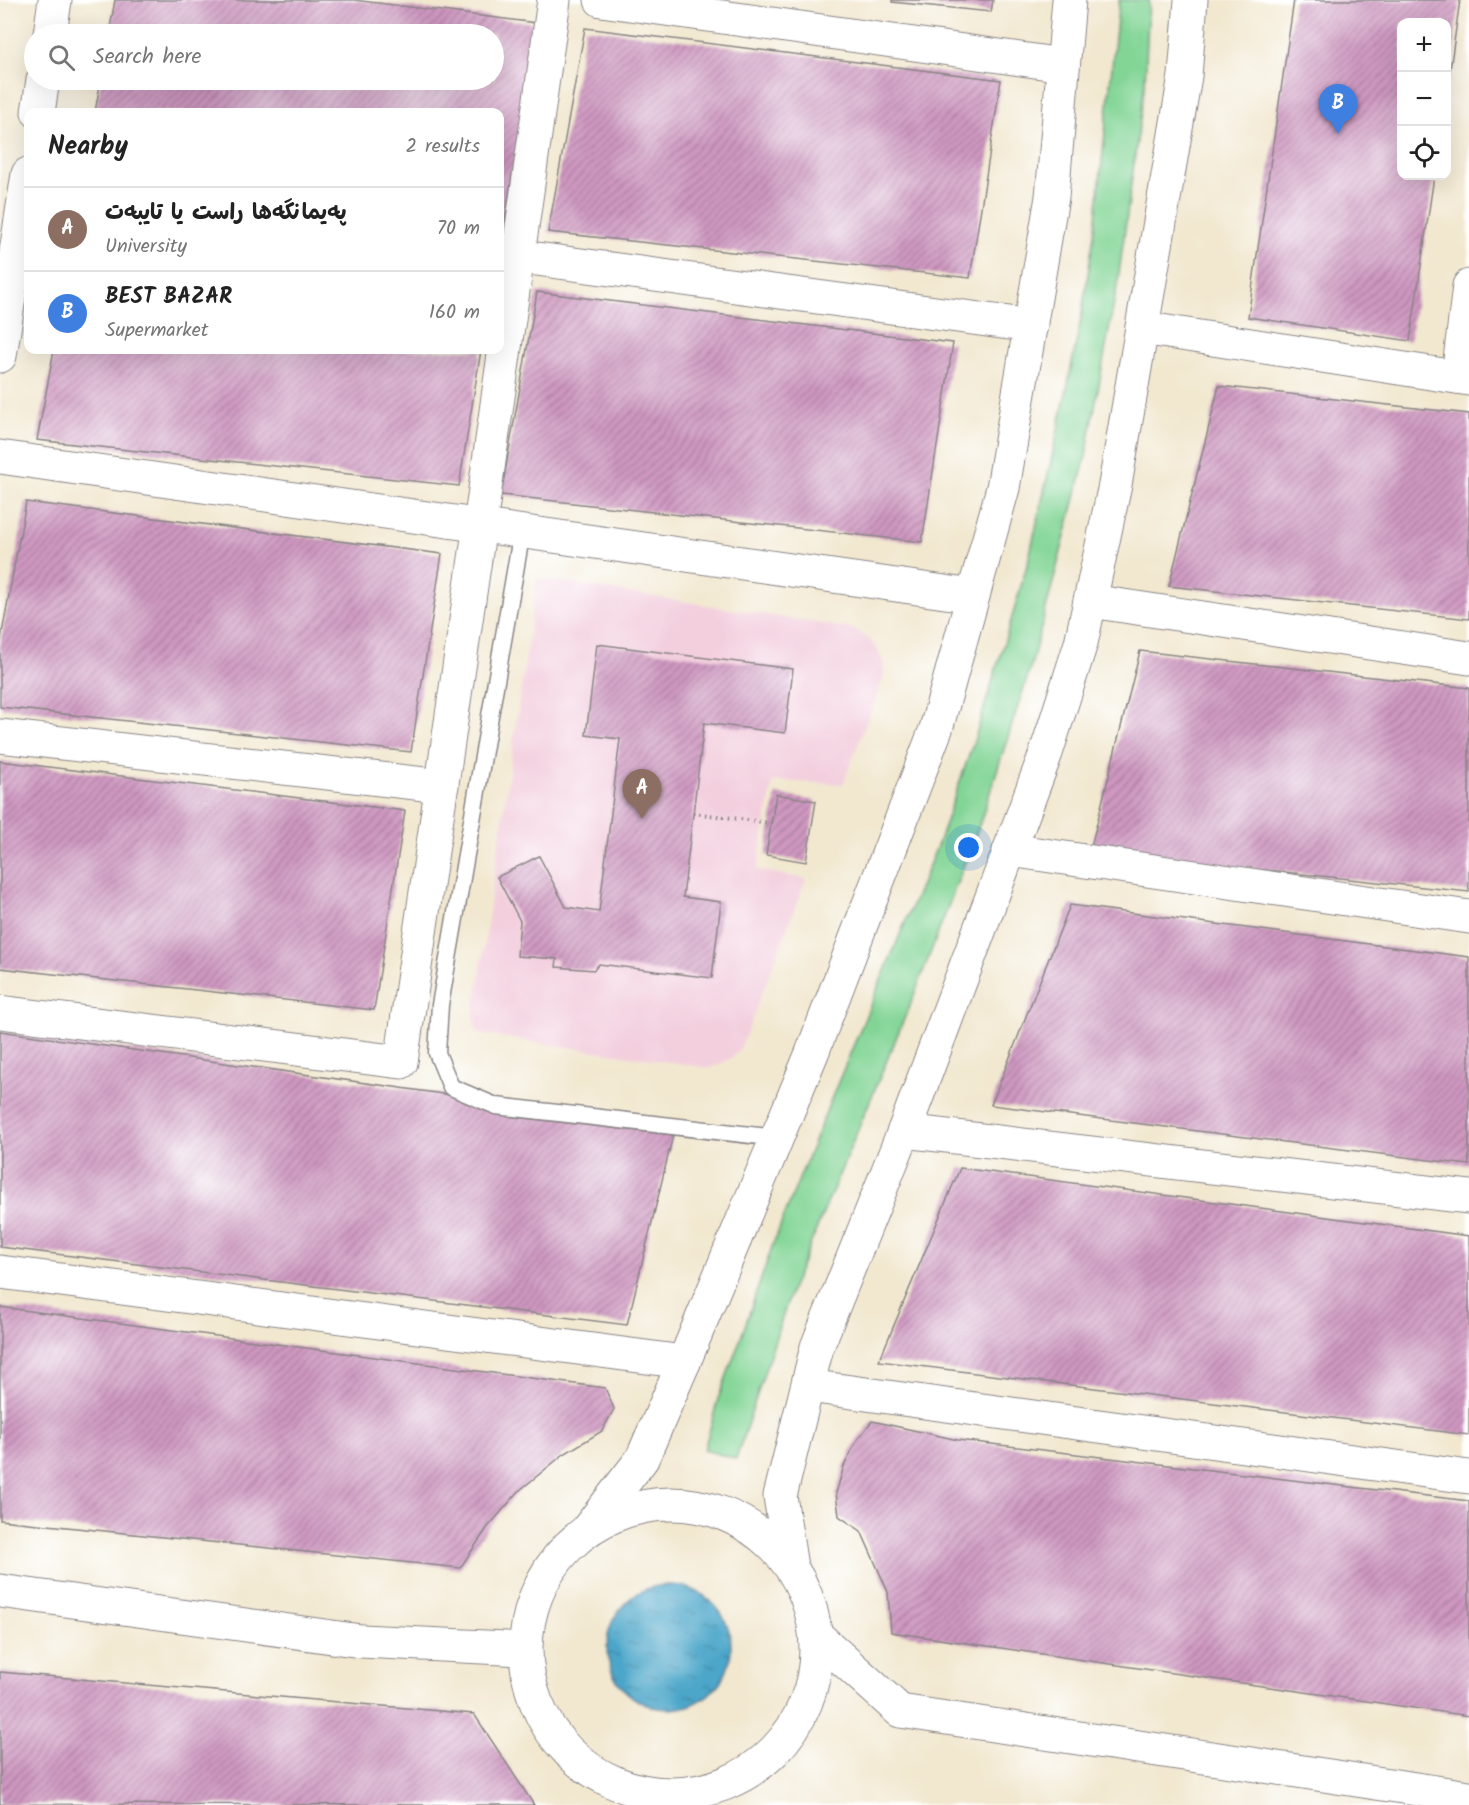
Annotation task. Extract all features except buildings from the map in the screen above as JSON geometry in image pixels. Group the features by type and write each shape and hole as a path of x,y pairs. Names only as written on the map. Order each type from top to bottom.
{"street":[{"path":"51,24 55,0"},
{"path":"504,294 508,256 554,0"},
{"path":"602,0 1063,65"},
{"path":"616,1805 593,1772 557,1740 533,1697 525,1649 532,1603 554,1562 586,1530 642,1459 817,1042 936,729 1004,488 1053,197 1069,0"},
{"path":"791,1567 780,1496 817,1347 904,1131 1010,850 1046,753 1081,643 1115,486 1185,76 1191,0"},
{"path":"39,108 41,90"},
{"path":"0,356 24,209"},
{"path":"508,256 1031,326"},
{"path":"1142,328 1463,378 1469,286"},
{"path":"0,1012 401,1062 480,525 498,354"},
{"path":"0,457 973,596"},
{"path":"1090,601 1469,658"},
{"path":"0,736 442,786"},
{"path":"1010,850 1469,917"},
{"path":"904,1131 1469,1197"},
{"path":"0,1272 684,1362"},
{"path":"807,1386 1469,1477"},
{"path":"586,1530 628,1510 674,1503 719,1511 760,1534 791,1567 808,1600 816,1635 814,1680 798,1721 739,1793 687,1795 638,1792 593,1772"},
{"path":"0,1591 361,1641 525,1649"},
{"path":"816,1635 900,1711 1469,1797"}],"lane":[{"path":"522,531 440,1005 437,1053 450,1087 496,1106 777,1138"}],"path":[{"path":"693,813 771,823"}],"shaded area":[{"path":"537,578 854,629 871,641 884,663 884,676 843,784 773,781 757,870 806,879 741,1047 733,1057 710,1068 481,1034 476,1029 474,1016"}],"green space":[{"path":"1119,0 1149,0 1145,82 1118,281 1086,456 1031,666 980,823 917,988 792,1288 736,1459 704,1450 718,1399 773,1244 938,844 974,741 1029,558 1081,319 1095,228"}],"water":[{"path":"669,1585 693,1590 713,1603 726,1623 731,1647 726,1671 713,1691 693,1704 669,1709 645,1704 625,1691 612,1671 607,1647 612,1623 625,1603 645,1590"}],"place":[{"name":"BEST BAZAR","path":"1338,134"},
{"name":"پەیمانگەها راست یا تایبەت","path":"642,819"}]}
